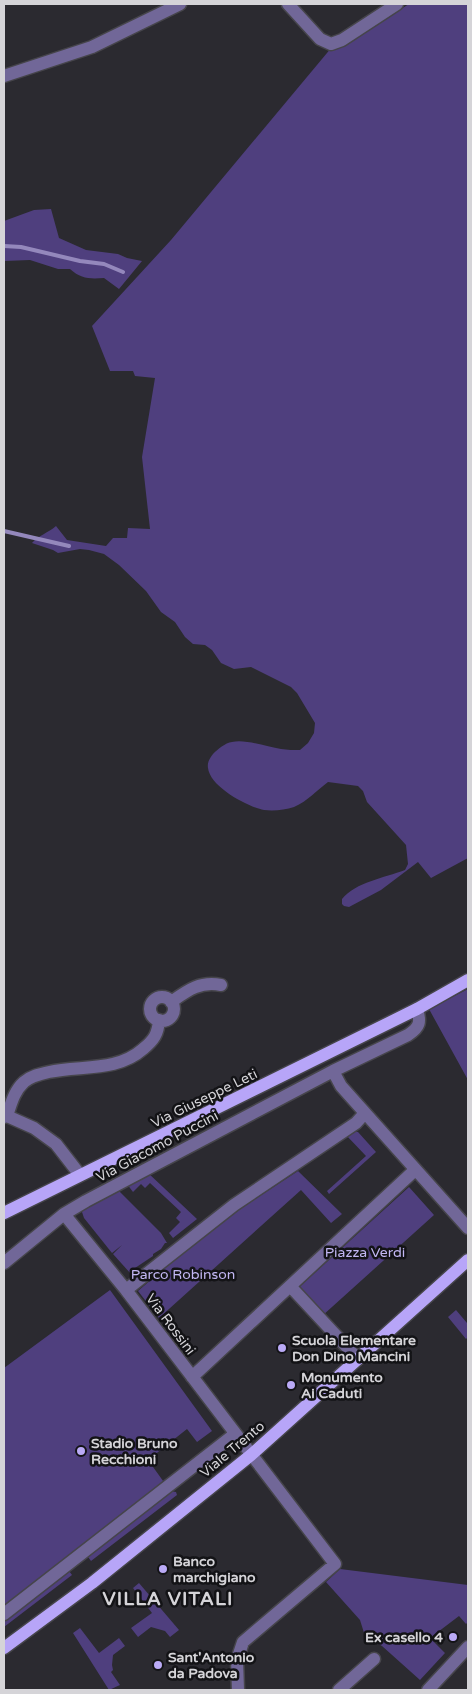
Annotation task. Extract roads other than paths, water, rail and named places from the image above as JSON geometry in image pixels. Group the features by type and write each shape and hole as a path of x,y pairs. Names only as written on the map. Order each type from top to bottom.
{"main road":[{"name":"Via Giuseppe Leti","path":"4,1213 417,1009 468,980"},
{"name":"Viale Trento","path":"4,1648 92,1583 251,1455 468,1260"}],"street":[{"path":"4,76 92,47 180,4"},
{"path":"288,4 320,40 331,44 342,40 397,4"},
{"path":"171,1002 197,985 211,983 221,985"},
{"path":"162,997 171,1002 174,1008 172,1015 167,1019 156,1019 151,1013 152,1002 162,997"},
{"name":"Via Giacomo Puccini","path":"4,1263 64,1214 146,1168 333,1071 408,1036 420,1025 417,1009"},
{"path":"80,1175 56,1144 34,1128 5,1116 14,1096 24,1082 36,1075 60,1069 116,1064 135,1057 150,1043 158,1032 159,1020"},
{"path":"333,1071 341,1086 364,1113 468,1228"},
{"path":"126,1290 234,1205 356,1123 364,1113"},
{"path":"192,1377 415,1170"},
{"name":"Via Rossini","path":"64,1214 126,1290 335,1564 243,1642 238,1660 238,1690"},
{"path":"290,1286 358,1359"},
{"path":"4,1614 235,1434"},
{"path":"428,1690 468,1647"},
{"path":"339,1690 374,1659"}],"waterway":[{"path":"4,246 21,247 80,261 104,264 123,272"},
{"path":"4,531 69,546"}],"place":[{"name":"Scuola Elementare Don Dino Mancini","path":"282,1348"},
{"name":"Monumento Ai Caduti","path":"291,1385"},
{"name":"Stadio Bruno Recchioni","path":"81,1451"},
{"name":"Banco marchigiano","path":"163,1569"},
{"name":"Ex casello 4","path":"453,1637"},
{"name":"Sant'Antonio da Padova","path":"158,1665"}],"district":[{"name":"VILLA VITALI","path":"168,1598"}],"park label":[{"name":"Piazza Verdi","path":"365,1252"},
{"name":"Parco Robinson","path":"183,1274"}]}
